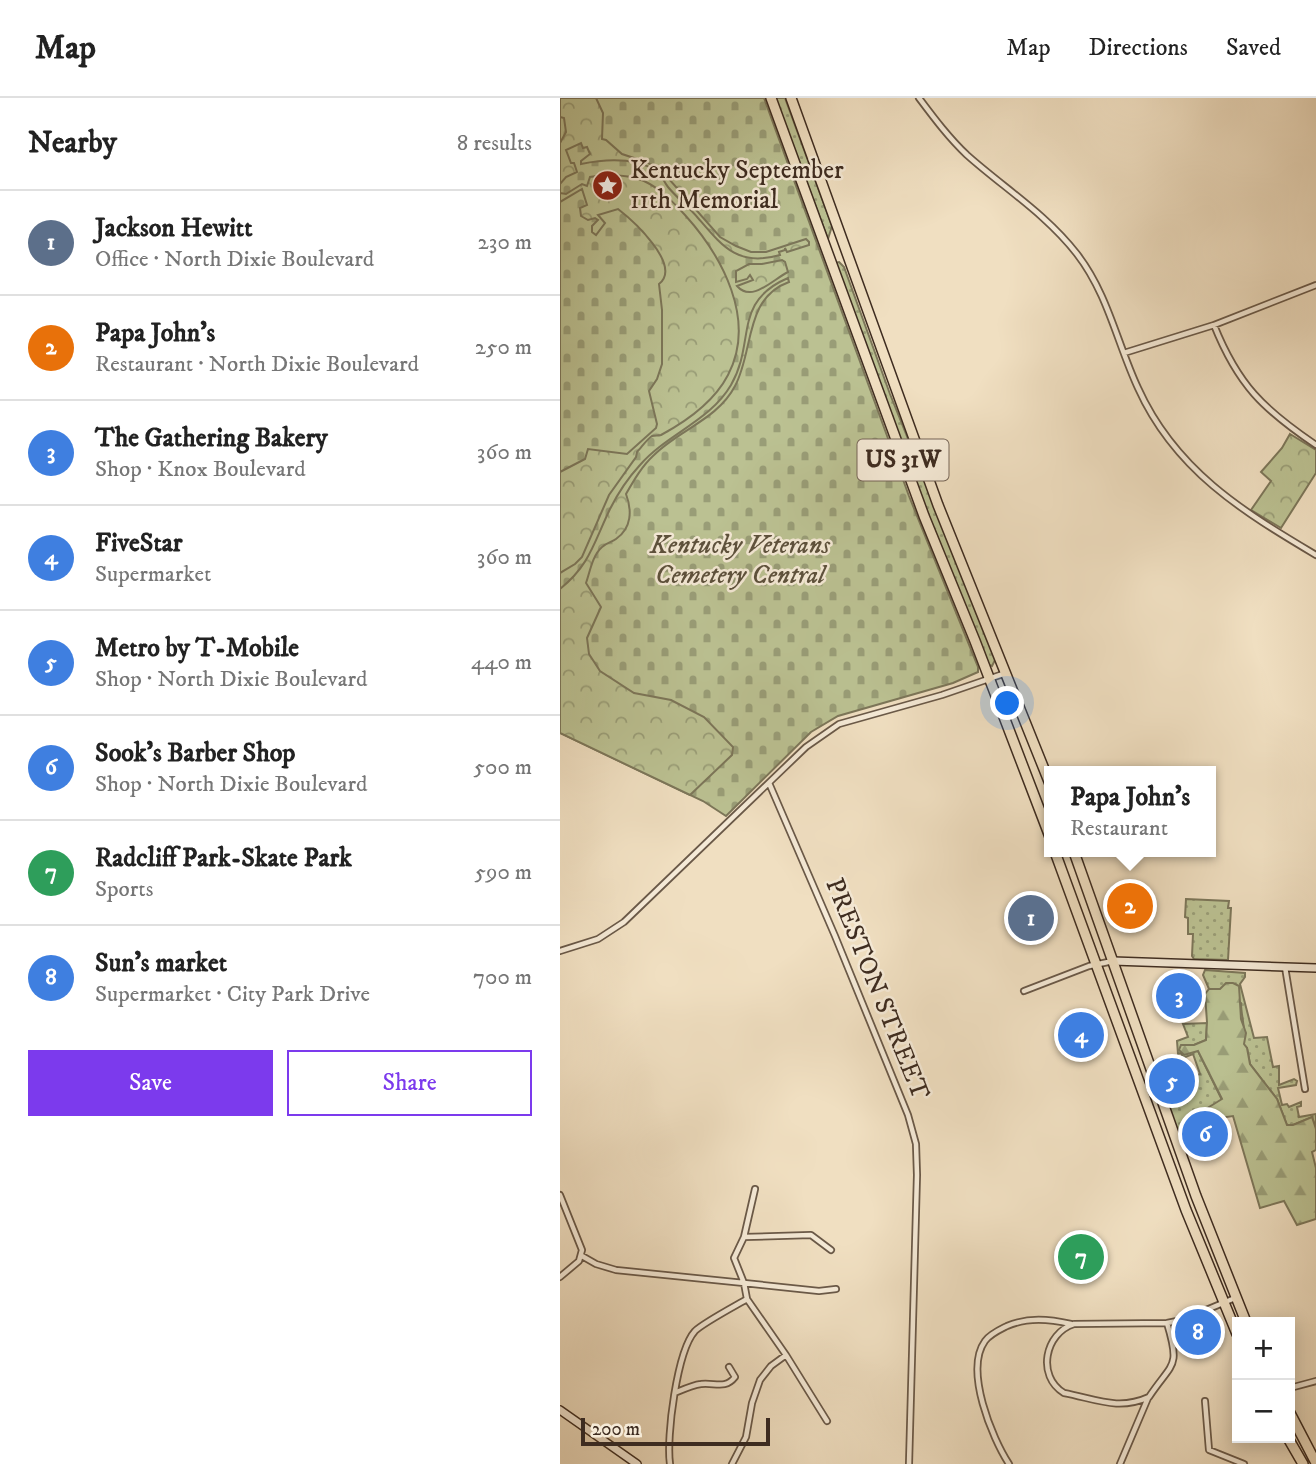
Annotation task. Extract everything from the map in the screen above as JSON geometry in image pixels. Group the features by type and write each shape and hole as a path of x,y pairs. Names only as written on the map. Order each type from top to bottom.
{"highway":[{"name":"US 31W","path":"771,98 923,516 1044,824"},
{"name":"US 31W","path":"791,98 938,505 1007,672 1044,771"},
{"path":"1057,857 1186,1210 1232,1322"},
{"path":"1076,857 1200,1207 1244,1317"},
{"path":"1295,1423 1316,1463"},
{"path":"1291,1443 1303,1464"}],"main road":[{"path":"1113,961 1316,968"},
{"path":"560,1410 637,1464"}],"street":[{"path":"919,98 954,142 1049,223 1077,254 1105,300 1138,388 1153,416 1171,443 1200,477 1227,499 1316,555"},
{"path":"1125,353 1214,325 1316,285"},
{"path":"1214,325 1227,358 1252,394 1278,418 1316,445"},
{"path":"560,951 598,939 624,922 806,747 839,724 940,696 1007,672"},
{"name":"PRESTON STREET","path":"769,783 835,936 914,1135 917,1175 909,1464"},
{"path":"1024,990 1096,964 1113,961"},
{"path":"1284,967 1305,1089"},
{"path":"755,1188 744,1237 734,1258 747,1299 786,1355 827,1422"},
{"path":"560,1195 582,1250 579,1261 560,1277"},
{"path":"744,1237 811,1235 831,1250"},
{"path":"582,1256 616,1270 819,1291 836,1289"},
{"path":"1149,1397 1117,1405 1059,1390 1048,1371 1047,1350 1066,1326 1167,1323 1182,1320 1235,1298"},
{"path":"670,1464 668,1445 682,1360 695,1331 747,1299"},
{"path":"1009,1464 981,1404 979,1358 983,1343 999,1330 1031,1319 1072,1325"},
{"path":"1120,1464 1149,1397 1171,1368 1174,1349 1167,1323"},
{"path":"732,1464 746,1437 752,1403 760,1380 771,1366 786,1355"},
{"path":"676,1392 702,1383 719,1385 731,1382 735,1377 729,1367"},
{"path":"1295,1387 1316,1381"},
{"path":"1205,1401 1209,1450 1244,1464"}],"green space":[{"name":"Kentucky Veterans Cemetery Central","path":"560,98 764,98 909,496 978,667 978,672 953,683 838,716 811,732 726,816 703,801 560,733"},
{"path":"560,98 596,98 603,113 602,139 622,154 662,171 720,237 751,252 766,252 806,239 809,245 787,252 785,248 779,252 780,255 765,258 742,256 733,252 715,238 657,172 628,161 609,160 581,164 590,154 587,147 583,148 581,143 566,150 577,172 566,177 560,184 560,143 566,132 564,118 560,117"},
{"path":"775,98 785,98 832,226 828,239"},
{"path":"605,175 605,187 611,183 608,175 626,176 650,184 671,201 699,231 723,269 737,311 739,333 736,354 722,385 708,402 690,417 661,435 652,436 637,452 609,495 582,557 560,573 560,472 585,459 588,449 627,454 656,428 657,424 649,391 662,364 659,284 665,276 665,266 643,232 618,209 598,215 605,223 596,235 592,232 592,226 598,220 588,220 581,216 580,208 587,205 582,189 560,202 560,193 566,194 582,184 587,186 590,177"},
{"path":"782,260 788,272 762,288 749,292 737,286 753,280 750,275 747,279 736,282 736,271 749,264"},
{"path":"839,262 844,267 890,394 996,658 992,666 989,665 920,494 835,263"},
{"path":"788,278 789,282 764,300 757,313 741,372 728,397 708,416 664,446 638,473 626,494 630,512 628,524 621,535 599,551 586,583 601,607 587,638 589,654 600,671 634,693 671,700 704,717 733,747 732,755 690,795 560,733 560,589 585,562 613,503 636,470 651,454 722,398 738,369 752,311 770,288"},
{"path":"1290,434 1316,450 1316,473 1281,528 1251,510 1271,481 1261,472 1282,448"},
{"path":"1186,899 1229,901 1228,908 1231,908 1228,960 1194,959 1193,934 1188,934 1188,918 1185,917"},
{"path":"1205,970 1245,973 1240,984 1254,1038 1267,1037 1273,1067 1279,1066 1279,1085 1294,1079 1297,1081 1296,1085 1278,1088 1282,1105 1287,1104 1289,1107 1301,1102 1301,1106 1297,1107 1299,1117 1316,1114 1316,1129 1312,1117 1287,1125 1277,1099 1250,1064 1247,1048 1243,1044 1241,1003 1220,990 1209,989 1203,975"},
{"path":"1226,983 1239,986 1241,1019 1246,1033 1244,1044 1250,1064 1277,1099 1287,1125 1312,1117 1316,1129 1316,1150 1312,1152 1316,1168 1316,1219 1297,1225 1284,1201 1260,1208 1233,1116 1206,1120 1201,1112 1222,1099 1198,1051 1184,1055 1179,1050 1181,1045 1194,1045 1206,1040 1205,994 1209,989 1220,989"},
{"path":"1207,1023 1206,1040 1194,1045 1182,1045 1198,1051 1222,1100 1202,1112 1206,1120 1204,1122 1183,1125 1184,1133 1179,1135 1169,1109 1176,1101 1192,1094 1190,1086 1174,1084 1200,1074 1193,1054 1183,1058 1181,1053 1178,1054 1177,1041 1188,1037 1183,1024"},
{"path":"1094,1238 1099,1272 1068,1277 1063,1243"}],"place":[{"name":"Kentucky September 11th Memorial","path":"607,185"},
{"name":"Papa John's","path":"1130,906"},
{"name":"Jackson Hewitt","path":"1031,918"},
{"name":"The Gathering Bakery","path":"1179,996"},
{"name":"FiveStar","path":"1081,1035"},
{"name":"Metro by T-Mobile","path":"1172,1081"},
{"name":"Sook's Barber Shop","path":"1205,1134"},
{"name":"Radcliff Park-Skate Park","path":"1081,1257"},
{"name":"Sun’s market","path":"1198,1332"}]}
